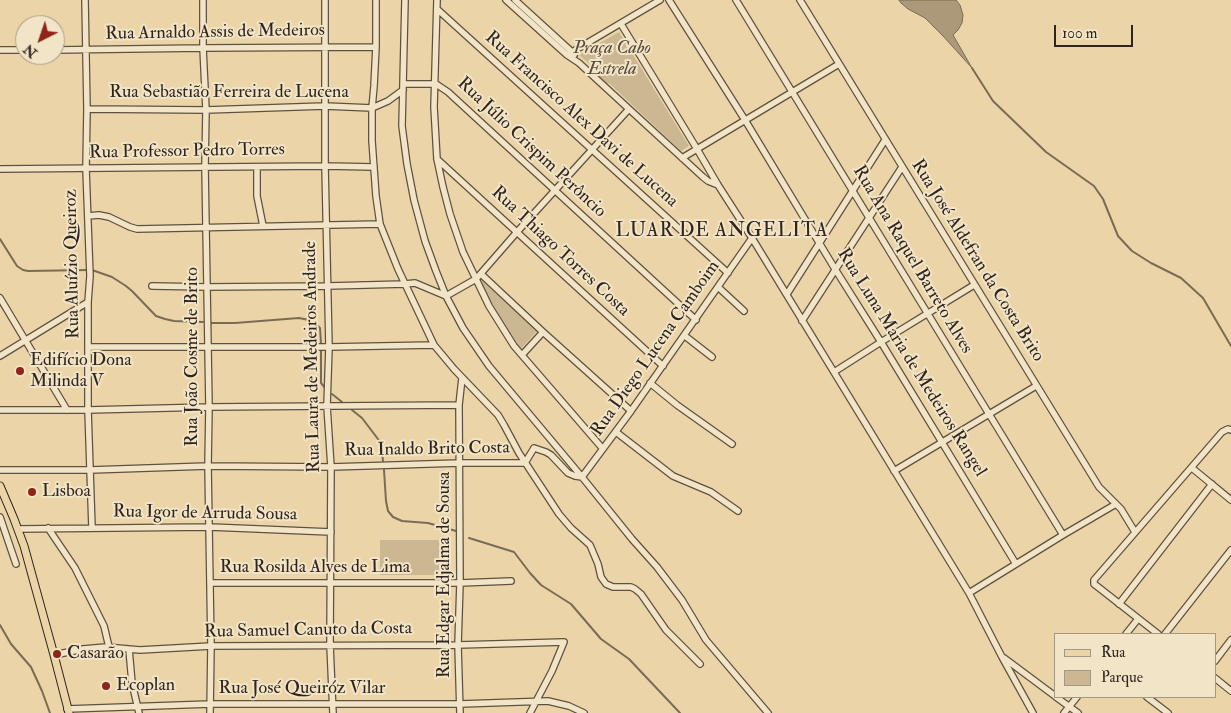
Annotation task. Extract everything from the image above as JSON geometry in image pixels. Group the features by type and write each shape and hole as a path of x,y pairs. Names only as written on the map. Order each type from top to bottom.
{"main road":[{"path":"0,486 18,528 68,711"}],"street":[{"name":"Rua Aluízio Queiroz","path":"85,0 86,168 90,276 88,302 88,410 92,528"},
{"name":"Rua João Cosme de Brito","path":"203,0 209,407 210,713"},
{"name":"Rua Laura de Medeiros Andrade","path":"325,0 328,406 331,467 330,646 333,713"},
{"path":"376,0 376,47 372,108 374,167 380,224 398,269 434,345 444,359 498,415 525,463 559,514 590,545 601,577 606,584 613,587 631,587 636,589 666,630 700,664"},
{"path":"405,0 402,126 407,164 425,241 446,296 485,362 657,567 682,600 706,640 768,713"},
{"path":"437,0 434,107 438,159 450,214 463,252 501,326 514,346 603,449"},
{"path":"506,0 570,54"},
{"path":"515,0 578,63 703,177 718,186"},
{"path":"570,54 660,0"},
{"name":"Rua Luna Maria de Medeiros Rangel","path":"669,0 745,120 1016,564"},
{"name":"Rua Ana Raquel Barreto Alves","path":"736,0 1063,535"},
{"name":"Rua José Aldefran da Costa Brito","path":"800,0 1099,487 1121,509 1135,532"},
{"name":"Rua Francisco Alex Davi de Lucena","path":"436,9 728,273"},
{"path":"621,24 718,186 787,294 969,593 1033,713"},
{"name":"Rua Arnaldo Assis de Medeiros","path":"65,50 376,47"},
{"path":"0,50 15,50"},
{"path":"682,158 839,64"},
{"name":"Rua Júlio Crispim Perôncio","path":"403,87 436,84 448,92 696,320"},
{"path":"372,108 388,101 403,87"},
{"name":"Rua Sebastião Ferreira de Lucena","path":"87,109 206,110 325,106 372,108"},
{"path":"446,296 476,279 481,274 629,109"},
{"path":"787,294 885,140"},
{"name":"Rua Thiago Torres Costa","path":"438,159 662,366"},
{"path":"257,167 257,196 263,226"},
{"name":"Rua Professor Pedro Torres","path":"0,169 374,167"},
{"path":"802,321 902,167"},
{"path":"88,216 99,215 109,217 137,229 380,224"},
{"name":"Rua Diego Lucena Camboim","path":"582,476 685,336 752,238"},
{"path":"481,274 631,410"},
{"path":"152,286 328,286 405,284 415,282 446,296"},
{"path":"834,372 974,285"},
{"path":"718,287 744,311"},
{"path":"0,298 67,410"},
{"path":"0,356 88,302"},
{"path":"522,355 543,332"},
{"path":"685,336 712,357"},
{"path":"89,347 434,345"},
{"name":"Rua Edgar Edjalma de Sousa","path":"460,713 458,645 460,583 459,405 462,378"},
{"path":"650,383 677,405 732,444"},
{"path":"894,471 1036,386"},
{"path":"0,410 459,405"},
{"path":"1157,633 1094,584 1094,580 1222,432 1228,430"},
{"path":"616,432 673,476 711,492 738,511"},
{"path":"525,463 534,448 551,455 568,473 582,476"},
{"name":"Rua Inaldo Brito Costa","path":"0,470 525,463"},
{"path":"1192,468 1231,500"},
{"path":"1119,604 1212,484"},
{"path":"969,593 1116,504"},
{"path":"0,517 16,564"},
{"name":"Rua Igor de Arruda Sousa","path":"18,528 210,527 331,532"},
{"path":"48,528 74,568 104,626 109,647"},
{"path":"1166,633 1231,550"},
{"name":"Rua Rosilda Alves de Lima","path":"210,584 511,581"},
{"path":"1127,633 1138,619"},
{"path":"1216,659 1231,640"},
{"name":"Rua Samuel Canuto da Costa","path":"54,655 98,647 129,649 211,646 458,645 564,642 537,701"},
{"path":"129,649 132,683 139,713"},
{"path":"1002,657 1054,695"},
{"path":"1216,679 1231,691"},
{"path":"1058,698 1078,713"},
{"path":"1064,713 1076,698"},
{"path":"1148,698 1168,713"},
{"path":"530,713 537,701"},
{"name":"Rua José Queiróz Vilar","path":"68,711 96,708 210,704 460,704 537,701 557,702 584,713"},
{"path":"96,708 104,713"}],"green space":[{"name":"Praça Cabo Estrela","path":"619,32 689,146 681,151 609,83 606,85 589,70 592,66 579,55"},
{"path":"481,280 537,331 521,349 485,292"},
{"path":"380,540 439,540 439,575 380,575"}],"shaded area":[{"path":"899,0 956,0 960,5 963,15 962,23 953,35 972,68 925,18 908,9"}],"waterway":[{"path":"972,68 993,101 1046,152 1094,186 1103,199 1118,236 1132,251 1181,278 1203,298 1231,346"},
{"path":"0,239 17,266 23,270 88,270"},
{"path":"92,270 112,277 126,286 156,316 174,321 203,322"},
{"path":"210,323 299,318 309,320 320,328 321,343"},
{"path":"321,351 321,383 326,389"},
{"path":"332,394 342,402"},
{"path":"352,410 362,418 381,443 383,461"},
{"path":"384,470 386,501 388,511 393,517 402,521 428,523 456,531"},
{"path":"469,538 514,552 541,585 571,604 601,639 629,659 680,713"},
{"path":"0,625 11,644 31,667 50,713"}],"place":[{"name":"Edifício Dona Milinda V","path":"20,371"},
{"name":"Lisboa","path":"32,492"},
{"name":"Casarão","path":"57,654"},
{"name":"Ecoplan","path":"106,686"}],"district":[{"name":"LUAR DE ANGELITA","path":"722,232"}]}
